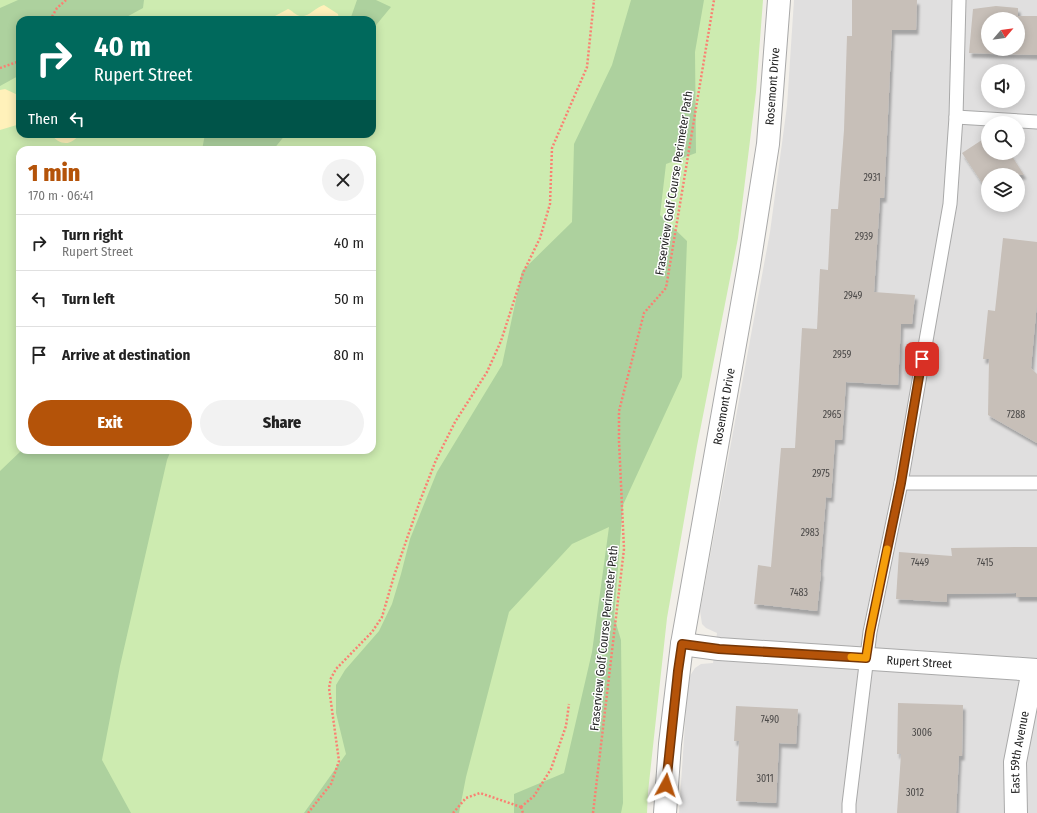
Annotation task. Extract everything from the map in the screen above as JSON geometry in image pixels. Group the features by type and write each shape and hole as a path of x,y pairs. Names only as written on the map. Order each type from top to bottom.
{"street":[{"name":"Rosemont Drive","path":"665,813 670,744 682,644 748,272 768,144 779,0"},
{"name":"Rupert Street","path":"682,644 719,649 1035,670"},
{"name":"East 59th Avenue","path":"1016,813 1015,762 1035,670"}],"lane":[{"path":"849,813 870,632 901,483 950,204 956,117 959,0"},
{"path":"956,117 1037,122"},
{"path":"901,483 1037,484"}],"path":[{"path":"52,16 57,8 66,0"},
{"path":"308,813 331,784 339,761 329,688 331,678 336,669 372,632 382,617 394,576 417,509 436,460 456,422 488,372 501,341 523,272 540,238 550,204 552,148 587,67 594,0"},
{"name":"Fraserview Golf Course Perimeter Path","path":"593,813 624,549 619,411 644,312 666,288 714,0"},
{"path":"0,68 16,62"},
{"path":"521,807 534,796 551,769 566,726 569,704"},
{"path":"453,813 466,798 480,793 521,807"},
{"path":"521,807 523,813"}],"shaded area":[{"path":"794,0 1037,0 1037,813 679,813 688,679 695,668 701,664 713,663 717,633 706,628 702,624 700,611 770,232 787,106"}],"green space":[{"path":"0,0 763,0 756,92 738,238 697,446 667,618 647,813 0,813"},
{"path":"18,0 144,0 143,8 128,16 16,16 16,77 0,86 0,8"},
{"path":"357,0 376,0 391,7 376,25 376,16 351,16"},
{"path":"631,0 704,0 695,52 696,153 666,164 660,215 687,241 682,377 623,505 614,617 621,640 623,803 621,813 514,813 514,794 564,773 592,652 609,527 572,544 509,612 466,777 459,813 304,813 346,754 336,713 336,685 345,670 379,631 392,604 410,539 437,472 502,365 522,271 572,222 574,144 612,65"},
{"path":"204,138 283,138 276,146 203,146"},
{"path":"18,454 169,454 120,666 102,760 131,813 0,813 0,471"}],"sand":[{"path":"324,5 338,14 338,16 303,16"},
{"path":"288,9 300,16 275,16"},
{"path":"5,89 16,94 16,125 0,130 0,90"},
{"path":"54,138 76,138 69,143"}],"building":[{"path":"852,0 917,0 916,30 892,30 884,198 880,198 874,292 915,295 912,324 901,324 898,385 846,382 842,440 835,440 831,498 826,497 817,611 754,604 758,565 771,567 781,448 795,448 802,328 817,329 820,269 828,270 831,209 838,209 844,130 847,36 852,36"},
{"path":"996,6 1018,8 1018,12 981,12 981,53 969,53 973,9"},
{"path":"1025,16 1037,16 1037,55 1025,55"},
{"path":"981,141 981,160 1014,160 1020,168 981,168 981,182 962,153"},
{"path":"1003,238 1037,242 1037,302 1031,368 1037,374 1037,443 988,415 989,359 983,359 988,310 995,311"},
{"path":"1037,547 1037,597 1016,597 1016,593 947,594 947,602 896,599 899,552 952,556 951,548"},
{"path":"898,703 963,705 962,756 959,756 956,813 897,813 901,754 897,754"},
{"path":"736,706 798,709 796,744 779,743 776,803 736,801 739,741 734,741"}],"slow traffic":[{"path":"851,657 866,658 887,549"}],"route":[{"path":"666,785 682,644 719,649 866,658 901,483 922,359"}]}
